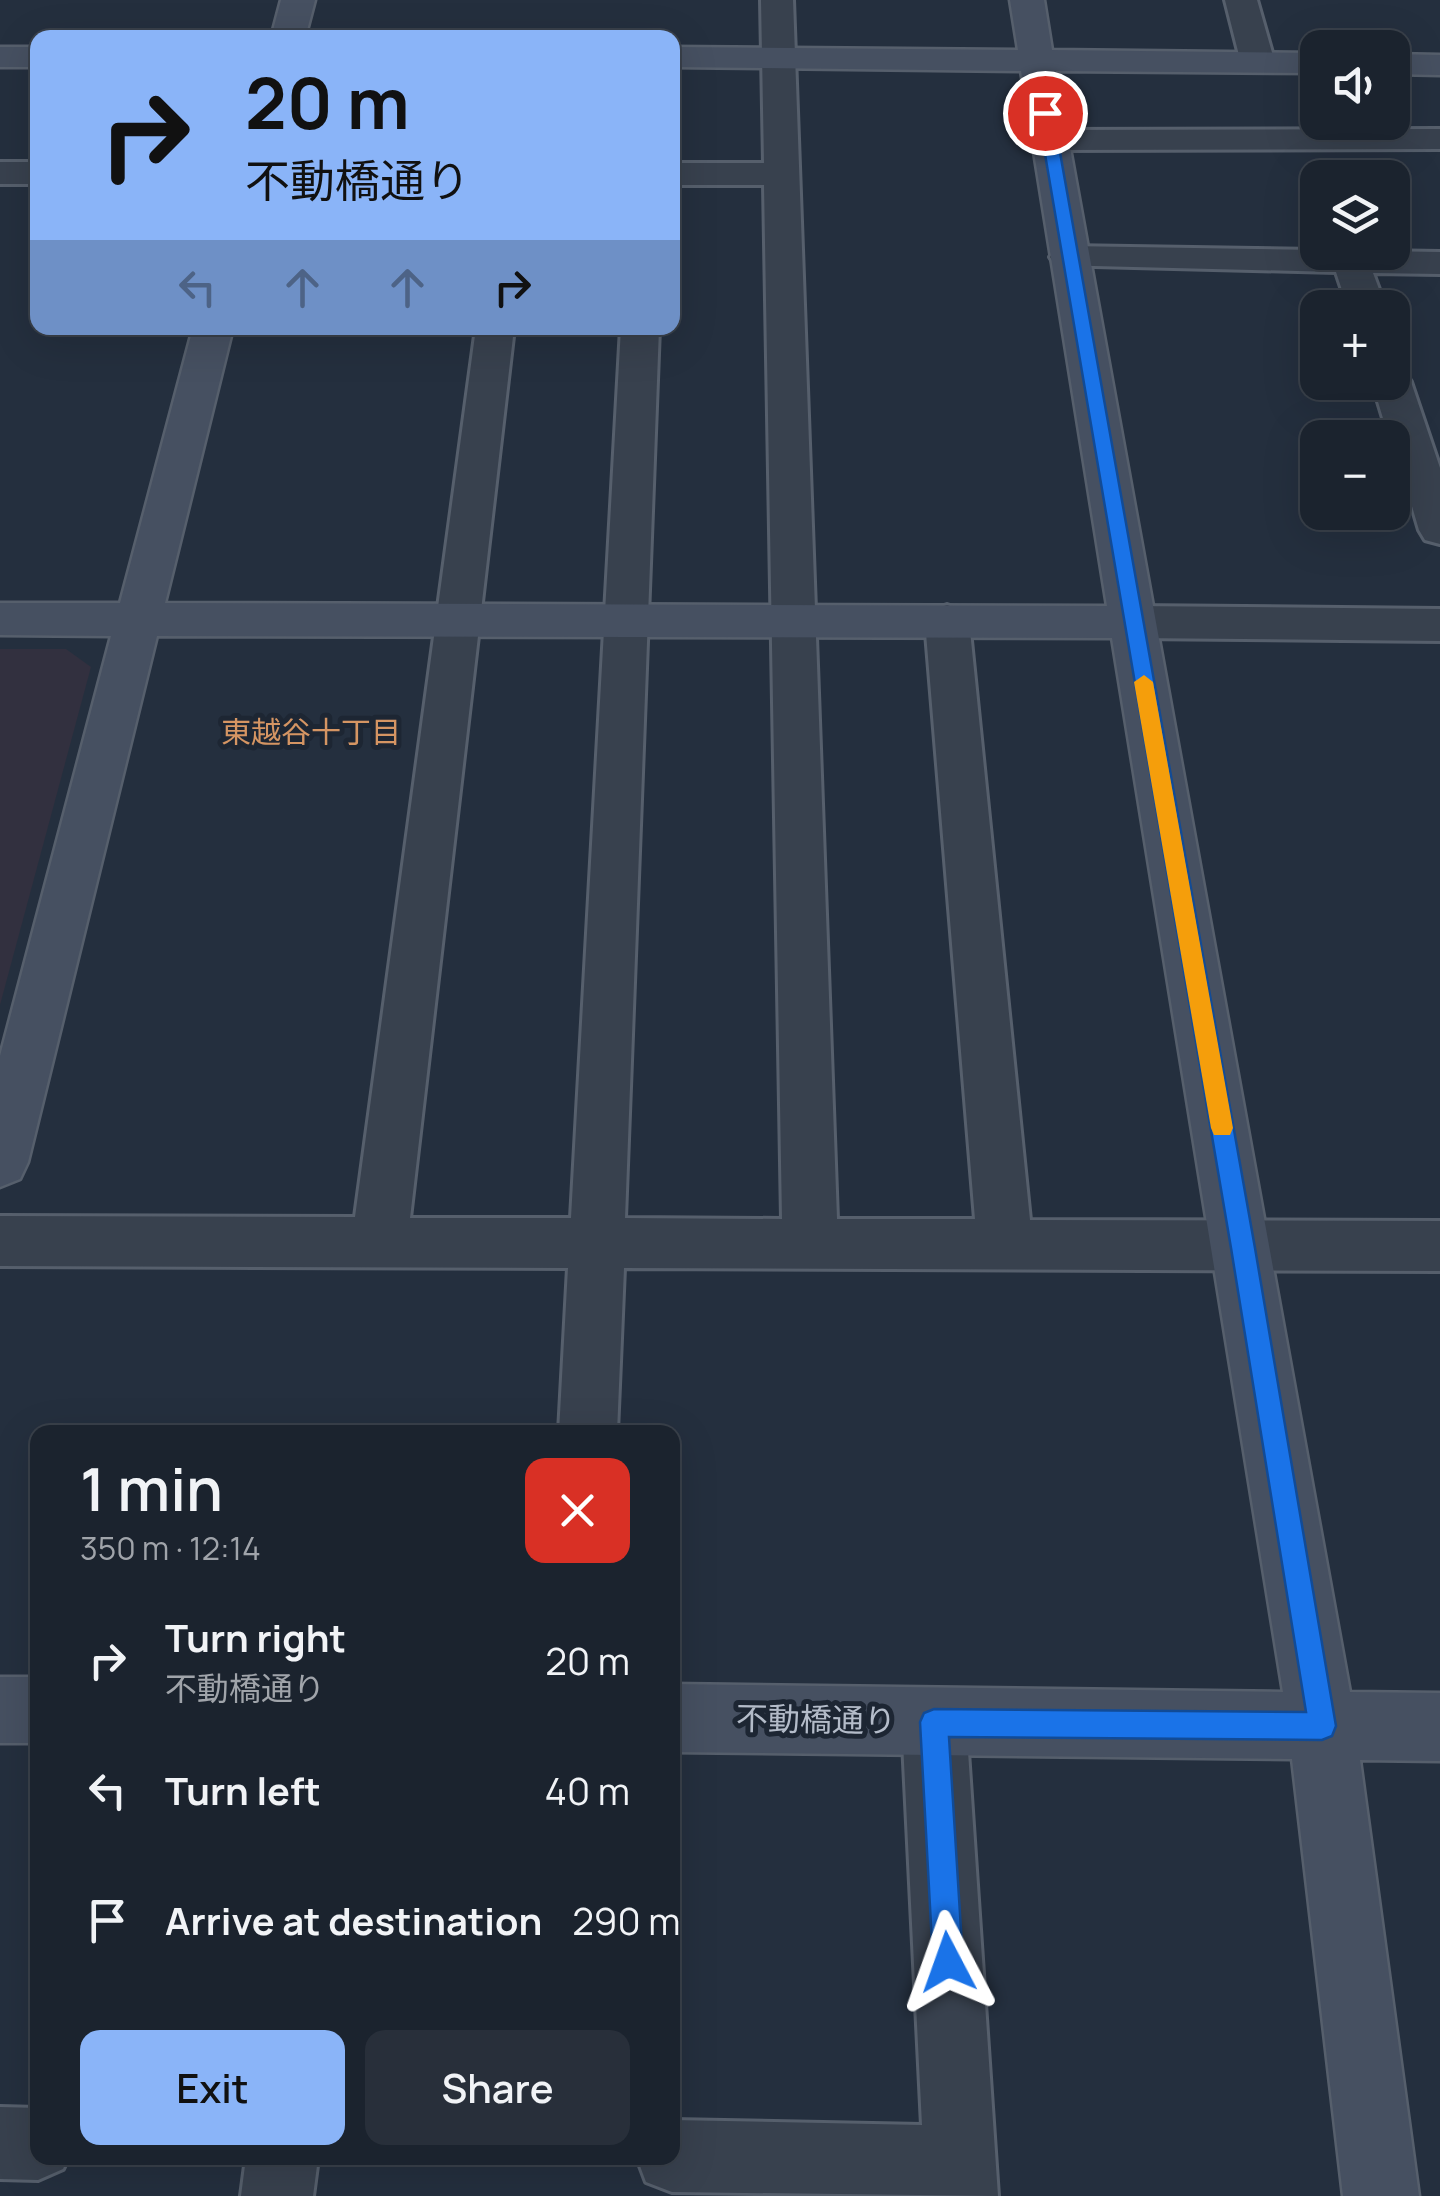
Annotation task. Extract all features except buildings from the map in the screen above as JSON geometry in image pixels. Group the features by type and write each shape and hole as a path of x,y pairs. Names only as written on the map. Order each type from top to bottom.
{"street":[{"path":"290,30 298,0"},
{"path":"777,0 810,1245"},
{"path":"1027,0 1068,258 1243,1248 1322,1726 1381,2196"},
{"path":"1240,0 1258,62"},
{"path":"0,57 30,58"},
{"path":"680,57 1300,63"},
{"path":"1410,64 1440,65"},
{"path":"1049,140 1440,139"},
{"path":"0,173 30,173"},
{"path":"680,174 782,174"},
{"path":"1068,258 1300,261"},
{"path":"1410,263 1440,264"},
{"path":"0,1162 211,335"},
{"path":"378,1243 495,335"},
{"path":"588,1425 640,335"},
{"path":"1397,400 1440,530"},
{"path":"0,620 1440,624"},
{"path":"947,621 1004,1246"},
{"path":"0,1241 1440,1246"},
{"path":"0,1710 30,1710"},
{"name":"不動橋通り","path":"680,1718 1440,1727"},
{"path":"680,2157 961,2179 934,1722"},
{"path":"0,2143 30,2144"},
{"path":"277,2196 281,2165"}],"shaded area":[{"path":"0,649 66,649 91,667 0,1005"}],"slow traffic":[{"path":"1144,682 1222,1128"}],"district":[{"name":"東越谷十丁目","path":"311,733"}],"route":[{"path":"948,1962 934,1722 1322,1726 1243,1248 1045,113"}]}
